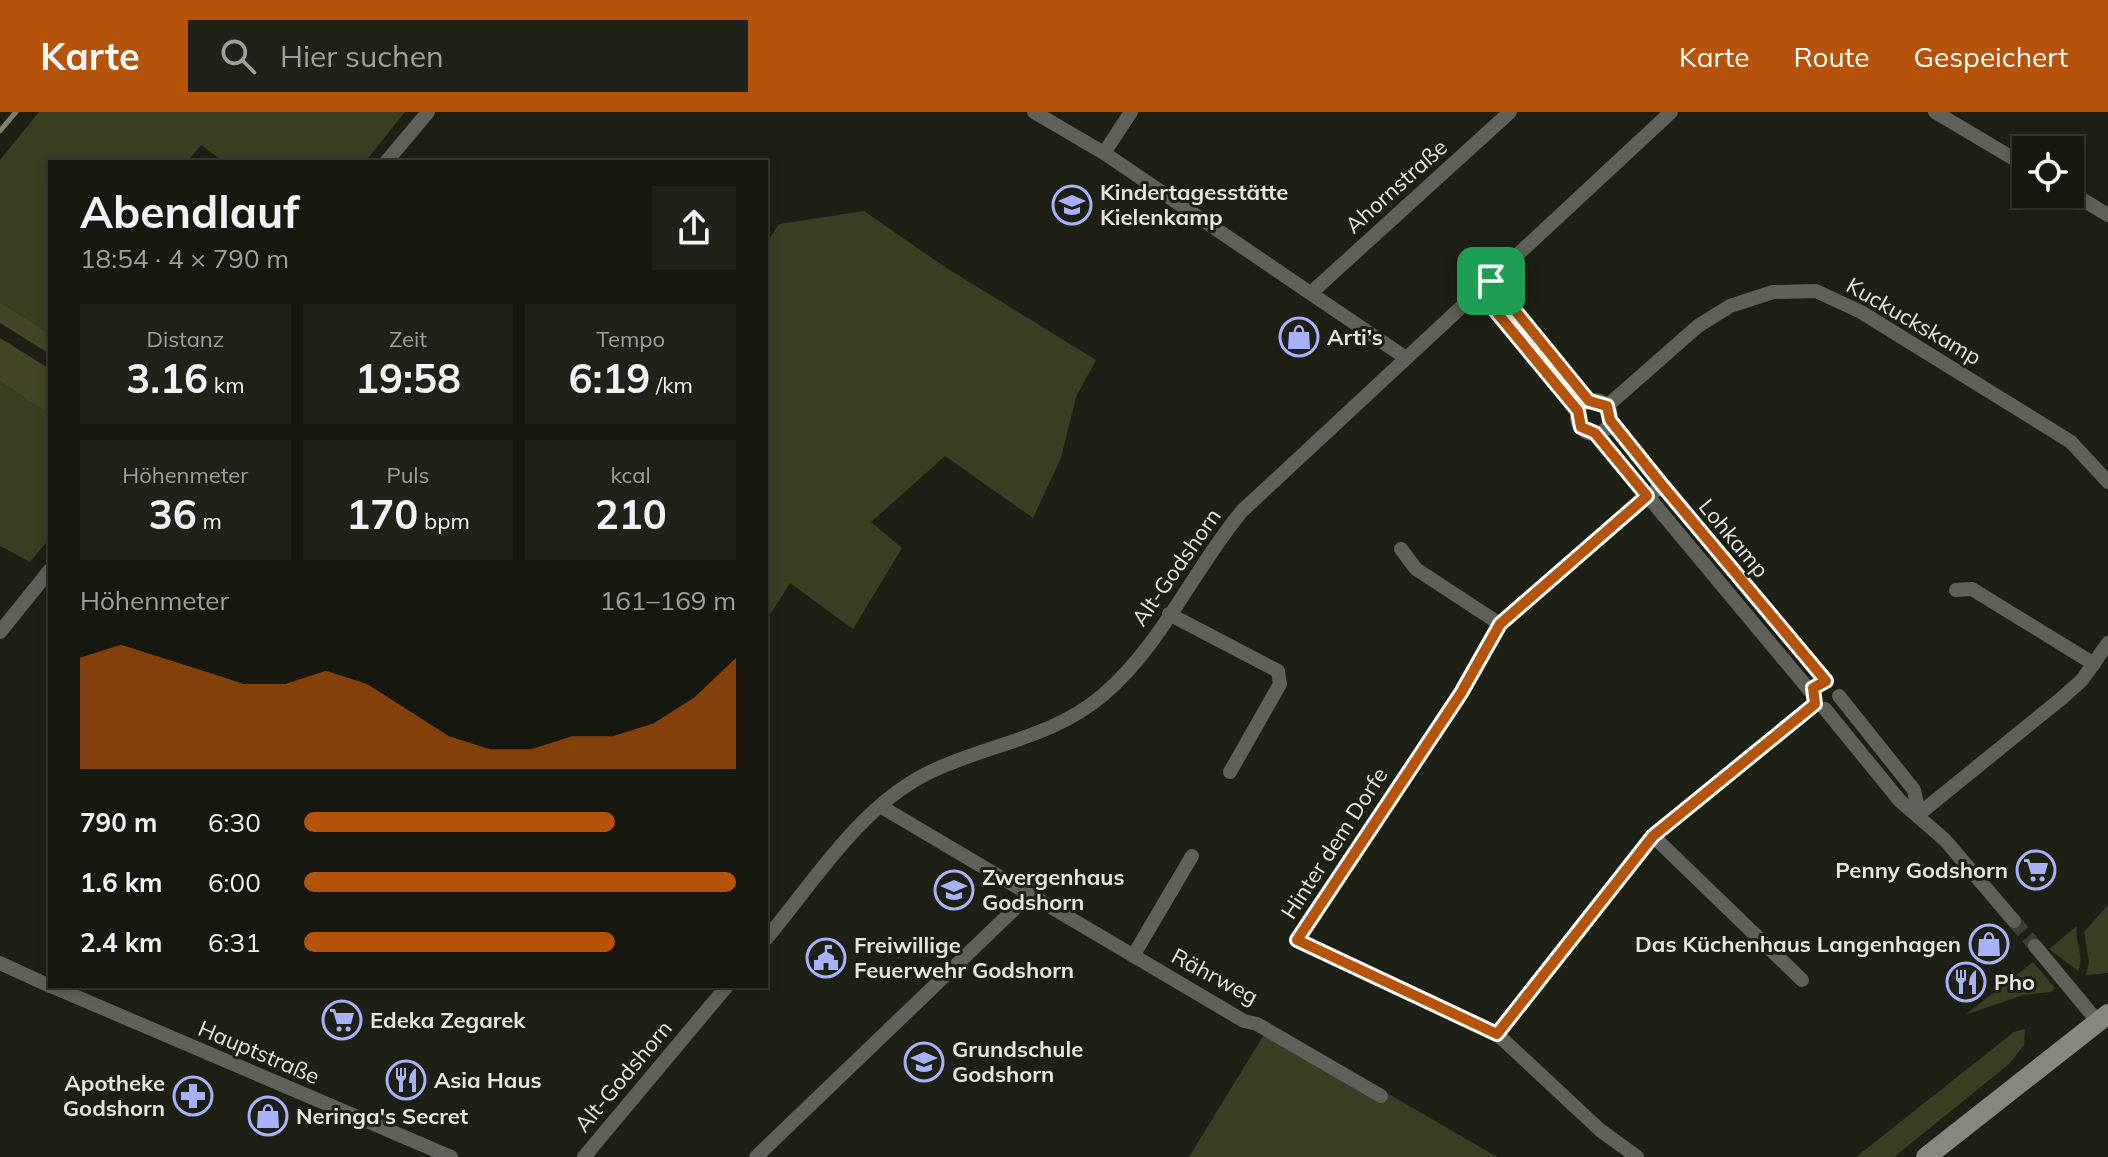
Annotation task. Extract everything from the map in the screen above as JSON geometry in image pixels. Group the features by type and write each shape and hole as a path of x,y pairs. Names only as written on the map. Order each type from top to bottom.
{"main road":[{"path":"1926,1157 2103,1018"}],"street":[{"path":"388,160 428,112"},
{"path":"1034,112 1104,153 1406,358"},
{"path":"1104,153 1131,112"},
{"name":"Ahornstraße","path":"1312,292 1510,112"},
{"name":"Alt-Godshorn","path":"768,937 895,792 952,762 1017,743 1061,725 1119,680 1169,614 1209,550 1242,511 1671,112"},
{"path":"1935,112 2012,158"},
{"path":"2084,200 2108,215"},
{"name":"Lohkamp","path":"1485,286 1584,406 1581,427 1595,433 1900,801 1919,814 2014,921"},
{"name":"Kuckuckskamp","path":"1608,413 1698,326 1730,306 1773,292 1816,291 1861,312 2071,442 2108,482"},
{"path":"1584,406 1608,413 1604,429 1595,433"},
{"name":"Lohkamp","path":"1608,413 1662,485 1826,681 1837,687 1839,696 1914,790 1919,814"},
{"name":"Hinter dem Dorfe","path":"1637,1157 1600,1130 1497,1034 1297,940 1461,693 1500,624 1662,485"},
{"path":"1401,549 1416,569 1500,624"},
{"path":"0,632 48,572"},
{"path":"1956,590 1972,589 2094,664"},
{"path":"1169,614 1278,671 1280,684 1230,772"},
{"path":"1919,814 2062,698 2094,664 2108,643"},
{"path":"1817,702 1815,685 1826,681"},
{"path":"1817,702 1833,707 1839,696"},
{"path":"1497,1034 1653,836 1817,702"},
{"name":"Rährweg","path":"880,806 1028,896 1381,1096"},
{"path":"1653,836 1802,980"},
{"path":"1133,956 1192,856"},
{"path":"756,1157 1028,896"},
{"path":"2035,946 2103,1018"},
{"name":"Hauptstraße","path":"0,963 48,985"},
{"name":"Hauptstraße","path":"55,988 451,1157"},
{"name":"Alt-Godshorn","path":"584,1157 725,988"}],"green space":[{"path":"39,112 405,112 367,160 221,160 201,145 189,160 48,160 48,333 0,302 0,160"},
{"path":"864,211 945,267 1096,360 1076,397 1061,458 1033,518 945,456 871,522 902,548 853,629 790,583 768,618 768,241 779,224"},
{"path":"0,302 48,333 48,353 0,323"},
{"path":"0,338 48,368 48,414 0,381"},
{"path":"0,381 48,414 48,540 30,562 0,546"},
{"path":"2108,905 2108,973 2086,975 2089,962 2084,932"},
{"path":"2077,926 2080,960 2078,971 2049,949"},
{"path":"2033,962 2055,988 2051,992 2023,995 1965,1015"},
{"path":"1270,1025 1497,1157 1189,1157"},
{"path":"2025,1029 2024,1045 2009,1064 1894,1157 1856,1157 2014,1032"}],"waterway":[{"path":"0,131 16,112"}],"tunnel":[{"path":"2014,921 2035,946"}],"place":[{"name":"Kindertagesstätte Kielenkamp","path":"1072,205"},
{"name":"Arti’s","path":"1299,337"},
{"name":"Penny Godshorn","path":"2036,870"},
{"name":"Zwergenhaus Godshorn","path":"954,890"},
{"name":"Das Küchenhaus Langenhagen","path":"1989,944"},
{"name":"Freiwillige Feuerwehr Godshorn","path":"826,958"},
{"name":"Pho","path":"1966,982"},
{"name":"Edeka Zegarek","path":"342,1020"},
{"name":"Grundschule Godshorn","path":"924,1062"},
{"name":"Asia Haus","path":"406,1080"},
{"name":"Apotheke Godshorn","path":"193,1096"},
{"name":"Neringa's Secret","path":"268,1116"}],"route":[{"path":"1491,281 1589,401 1598,401 1607,406 1610,420 1826,681 1819,683 1811,692 1815,704 1653,836 1560,950 1497,1034 1297,940 1461,693 1487,652 1500,624 1647,496 1595,433 1581,427 1578,411 1479,291 1491,281"}]}
